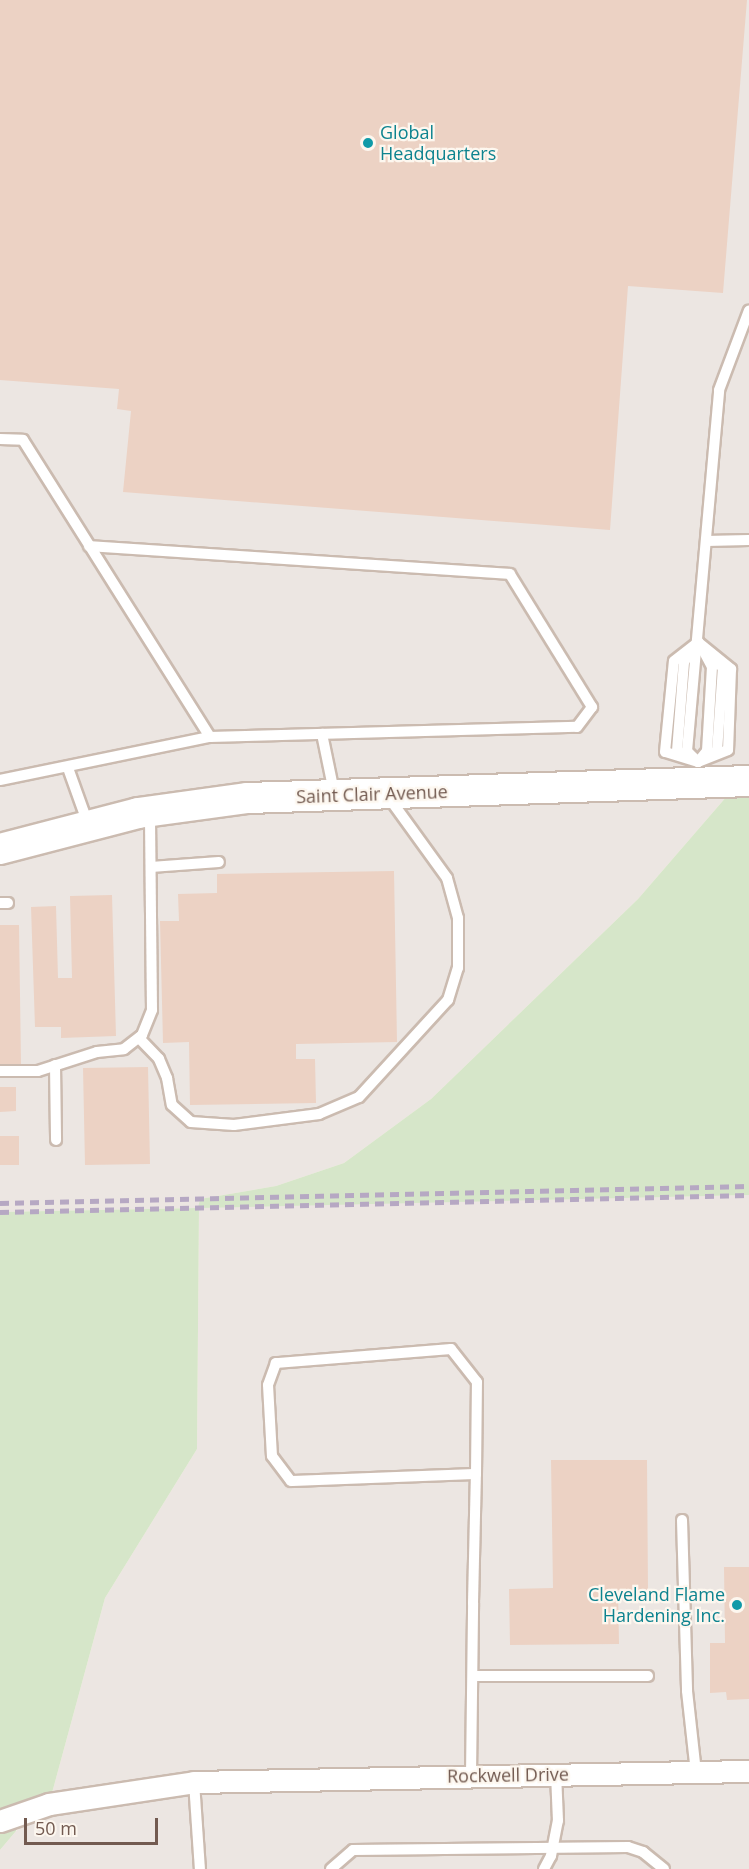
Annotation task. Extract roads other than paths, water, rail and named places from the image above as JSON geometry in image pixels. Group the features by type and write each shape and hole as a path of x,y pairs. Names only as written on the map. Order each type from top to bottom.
{"street":[{"name":"Saint Clair Avenue","path":"0,849 150,812 248,798 385,793 698,772 749,781"},
{"name":"Rockwell Drive","path":"0,1821 49,1804 194,1782 749,1771"}],"lane":[{"path":"698,772 687,751 719,390 749,310"},
{"path":"0,439 23,440 210,737"},
{"path":"706,541 749,540"},
{"path":"0,780 68,768 210,737 577,727 592,707 510,574 89,546"},
{"path":"698,642 674,661 665,752 698,772"},
{"path":"698,642 712,667 707,751 698,772"},
{"path":"698,642 731,669 728,750 698,772"},
{"path":"322,734 335,795"},
{"path":"68,768 89,828"},
{"path":"139,1038 159,1059 167,1078 171,1105 191,1122 234,1125 319,1114 359,1097 448,1000 458,968 458,918 447,878 385,793"},
{"path":"0,1071 38,1071 97,1052 124,1049 139,1038 152,1010 150,812"},
{"path":"151,867 219,862"},
{"path":"55,1065 56,1140"},
{"path":"471,1776 473,1676 476,1474 477,1382 451,1349 276,1362 268,1385 272,1456 291,1481 476,1474"},
{"path":"682,1520 687,1691 696,1772"},
{"path":"473,1676 648,1676"},
{"path":"544,1869 553,1848 558,1821 556,1774"},
{"path":"194,1782 200,1869"},
{"path":"331,1869 353,1850 628,1847 643,1852 664,1869"}],"railway":[{"path":"0,1203 749,1186"},
{"path":"0,1212 749,1195"}],"place":[{"name":"Global Headquarters","path":"368,143"},
{"name":"Cleveland Flame Hardening Inc.","path":"737,1605"}]}
